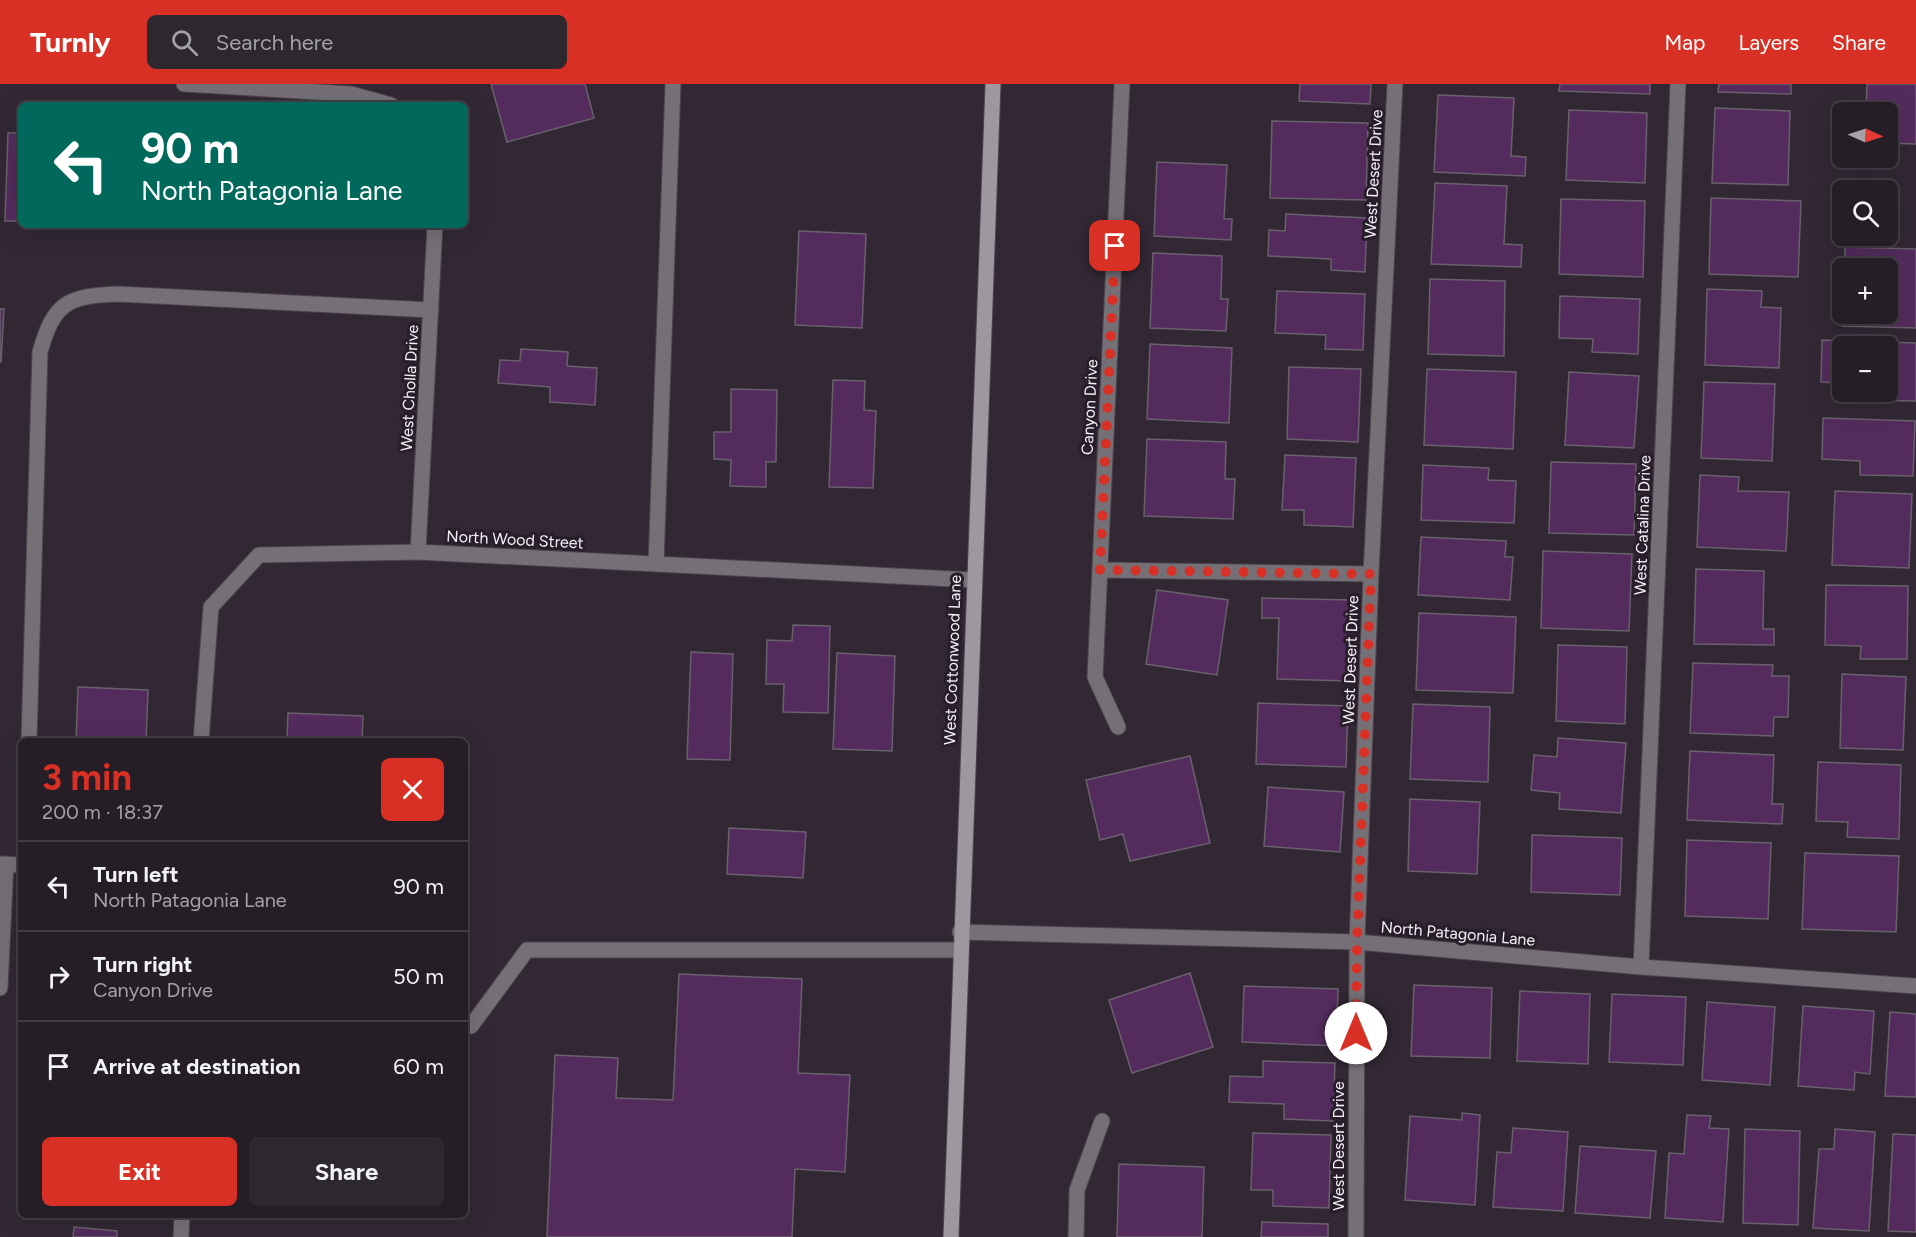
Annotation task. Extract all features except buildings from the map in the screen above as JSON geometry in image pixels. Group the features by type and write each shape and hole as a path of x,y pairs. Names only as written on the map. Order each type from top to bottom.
{"main road":[{"name":"West Cottonwood Lane","path":"951,1237 960,933 993,84"}],"street":[{"path":"184,84 351,94 380,102"},
{"path":"656,564 673,84"},
{"name":"Canyon Drive","path":"1118,727 1095,677 1122,84"},
{"name":"West Desert Drive","path":"1356,1237 1357,942 1371,574 1395,84"},
{"name":"West Catalina Drive","path":"1641,967 1678,84"},
{"name":"West Cholla Drive","path":"418,552 435,228"},
{"path":"29,738 40,352 48,323 66,303 88,296 118,294 431,310"},
{"name":"North Wood Street","path":"201,738 211,606 259,555 418,552 973,580"},
{"path":"1100,570 1371,574"},
{"path":"0,988 9,864"},
{"name":"North Patagonia Lane","path":"960,933 1357,942 1641,967 1916,986"},
{"path":"471,1026 527,950 960,950"},
{"path":"1076,1237 1077,1190 1102,1121"},
{"path":"181,1237 182,1218"}],"route":[{"path":"1115,246 1100,570 1371,574 1357,942 1356,1033"}]}
